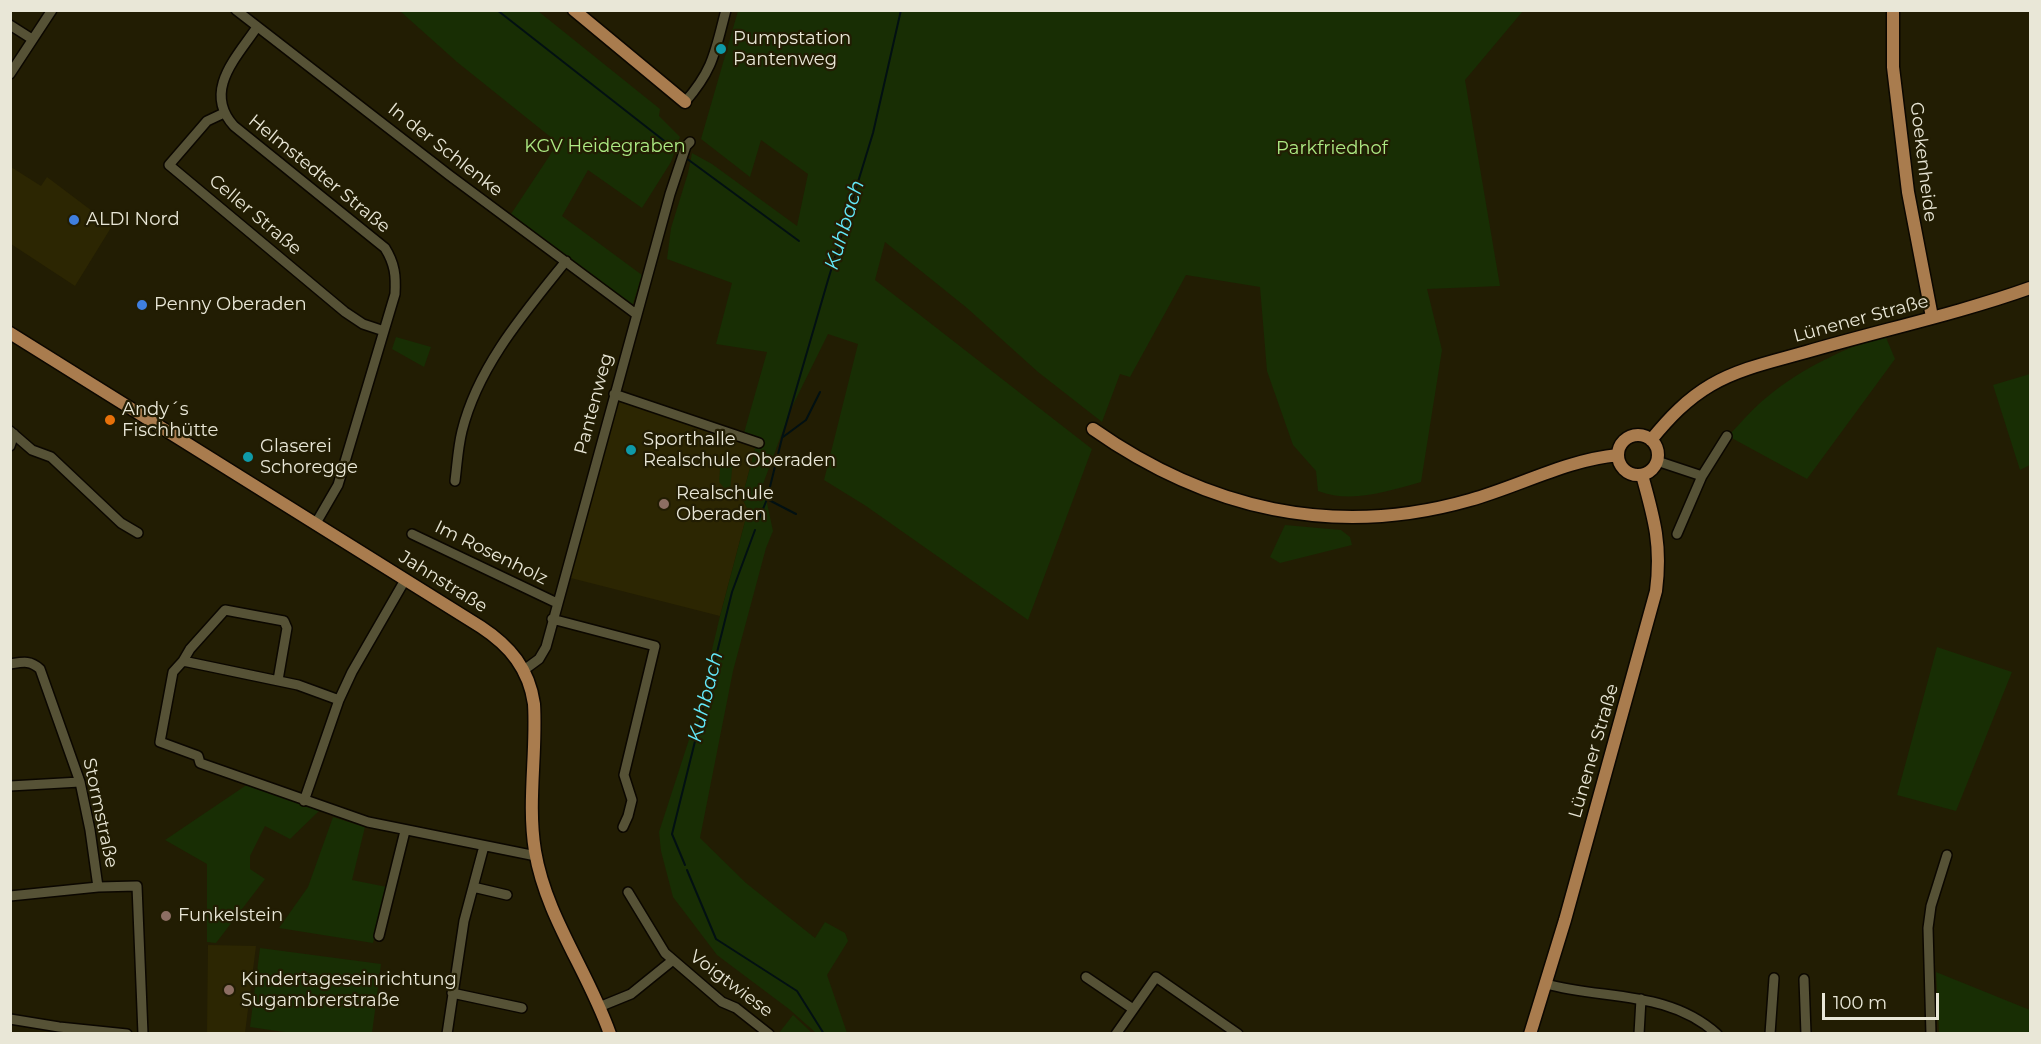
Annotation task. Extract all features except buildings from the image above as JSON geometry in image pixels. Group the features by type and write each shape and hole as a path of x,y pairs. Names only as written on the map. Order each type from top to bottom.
{"main road":[{"path":"574,10 685,102"},
{"name":"Goekenheide","path":"1893,10 1893,60 1908,192 1932,317"},
{"name":"Lünener Straße","path":"1651,440 1684,403 1712,384 1743,370 1976,306 2031,288"},
{"name":"Jahnstraße","path":"10,333 316,523 500,640 510,650 524,670 532,692 535,717 532,825 542,880 555,915 610,1034"},
{"path":"1093,429 1152,466 1203,489 1235,500 1286,512 1342,518 1393,516 1440,508 1480,497 1586,460 1618,455"},
{"path":"1639,435 1651,440 1658,452 1657,460 1650,471 1642,475 1625,470 1618,455 1622,443 1631,436 1639,435"},
{"name":"Lünener Straße","path":"1530,1034 1656,591 1659,551 1656,526 1642,475"}],"street":[{"path":"10,74 52,10"},
{"name":"In der Schlenke","path":"236,10 449,175 636,314"},
{"path":"685,102 710,68 726,10"},
{"path":"10,25 32,39"},
{"name":"Helmstedter Straße","path":"257,27 224,79 220,93 224,113 234,126 384,248 396,274 395,294 338,485 316,523"},
{"name":"Celler Straße","path":"224,113 207,121 169,165 333,303 363,324 384,331"},
{"name":"Pantenweg","path":"524,670 544,653 670,194 688,145"},
{"path":"455,481 462,430 484,375 527,309 566,261"},
{"path":"614,394 759,442"},
{"path":"10,446 12,432"},
{"path":"12,432 32,450 51,457 121,523 138,533"},
{"path":"1677,534 1702,476 1727,436"},
{"path":"1657,460 1702,476"},
{"name":"Im Rosenholz","path":"412,534 556,603"},
{"path":"304,801 339,700 365,646 405,580"},
{"path":"278,680 287,628 284,621 225,609 173,672 160,742 198,756 200,763 368,822 536,856"},
{"path":"552,619 656,646 624,775 632,800 623,827"},
{"name":"Stormstraße","path":"10,664 24,661 33,663 40,669 80,782 98,887 136,886 142,1034"},
{"path":"183,661 278,680 339,700"},
{"path":"10,786 80,782"},
{"path":"379,936 405,831"},
{"path":"447,1034 464,921 484,846"},
{"path":"1930,1034 1928,928 1931,906 1947,855"},
{"path":"10,896 98,887"},
{"path":"473,887 507,895"},
{"name":"Voigtwiese","path":"628,892 665,953 722,1002 736,1008 770,1034"},
{"name":"Voigtwiese","path":"599,1007 631,994 673,960"},
{"path":"1086,977 1133,1009"},
{"path":"1116,1034 1156,977 1238,1034"},
{"path":"1770,1034 1774,978"},
{"path":"1804,979 1806,1034"},
{"path":"1546,984 1570,990 1641,999 1687,1013 1704,1022 1717,1034"},
{"path":"452,993 522,1008"},
{"path":"1639,1034 1641,999"},
{"path":"10,1019 58,1027 127,1034"}],"shaded area":[{"path":"11,167 41,186 47,177 112,226 75,286 11,244"},
{"name":"Realschule Oberaden","path":"613,395 756,445 742,498 748,510 720,616 563,576"},
{"name":"Kindertageseinrichtung Sugambrerstraße","path":"208,945 256,946 245,1033 207,1033"}],"green space":[{"name":"KGV Heidegraben","path":"400,11 538,11 660,109 659,116 680,137 671,162 642,208 588,170 562,216 642,275 632,307 511,214 558,143 457,62"},
{"name":"Parkfriedhof","path":"738,11 1523,11 1465,80 1500,286 1427,289 1442,350 1421,482 1370,495 1331,495 1318,491 1316,471 1293,445 1267,371 1260,287 1186,275 1130,377 1120,374 1102,422 1038,372 967,308 885,242 875,280 1092,449 1028,620 866,506 824,480 858,344 828,334 791,409 763,484 773,531 766,548 733,671 700,838 746,883 815,938 825,922 845,933 848,941 827,975 847,1033 816,1033 789,1009 717,955 673,897 661,851 659,832 695,721 748,510 742,498 756,445 742,440 767,352 716,344 732,283 667,259 671,228 692,153 712,164 797,226 808,174 761,140 750,177 701,139"},
{"path":"1885,335 1895,359 1807,479 1728,436 1762,401 1794,377 1838,353"},
{"path":"396,337 431,347 424,367 392,349"},
{"path":"2030,374 2030,465 2020,470 1993,385"},
{"path":"733,459 730,491 727,491 719,482 720,469 716,467 717,464 721,466 722,462"},
{"path":"1285,525 1341,530 1350,537 1352,545 1280,563 1270,557"},
{"path":"1937,647 2012,672 1956,811 1897,795"},
{"path":"248,784 319,811 290,839 265,826 250,856 250,869 265,879 216,943 207,942 207,864 165,840"},
{"path":"333,817 365,827 352,880 387,887 373,943 279,928 308,887"},
{"path":"260,948 381,964 372,1033 298,1034 250,1027"},
{"path":"1936,972 2030,1010 2030,1033 1939,1033"},
{"path":"793,1015 810,1031 810,1033 779,1033"}],"waterway":[{"path":"497,10 681,154"},
{"name":"Kuhbach","path":"759,519 767,499 782,438 873,133 901,10"},
{"path":"686,158 799,241"},
{"name":"Kuhbach","path":"783,437 806,420 820,392"},
{"name":"Kuhbach","path":"767,499 796,514"},
{"name":"Kuhbach","path":"685,865 672,834 732,592 755,530"},
{"name":"Kuhbach","path":"687,870 716,939 797,991 824,1034"}],"place":[{"name":"Pumpstation Pantenweg","path":"721,49"},
{"name":"ALDI Nord","path":"74,220"},
{"name":"Penny Oberaden","path":"142,305"},
{"name":"Andy´s Fischhütte","path":"110,420"},
{"name":"Sporthalle Realschule Oberaden","path":"631,450"},
{"name":"Glaserei Schoregge","path":"248,457"},
{"name":"Realschule Oberaden","path":"664,504"},
{"name":"Funkelstein","path":"166,916"},
{"name":"Kindertageseinrichtung Sugambrerstraße","path":"229,990"}]}
